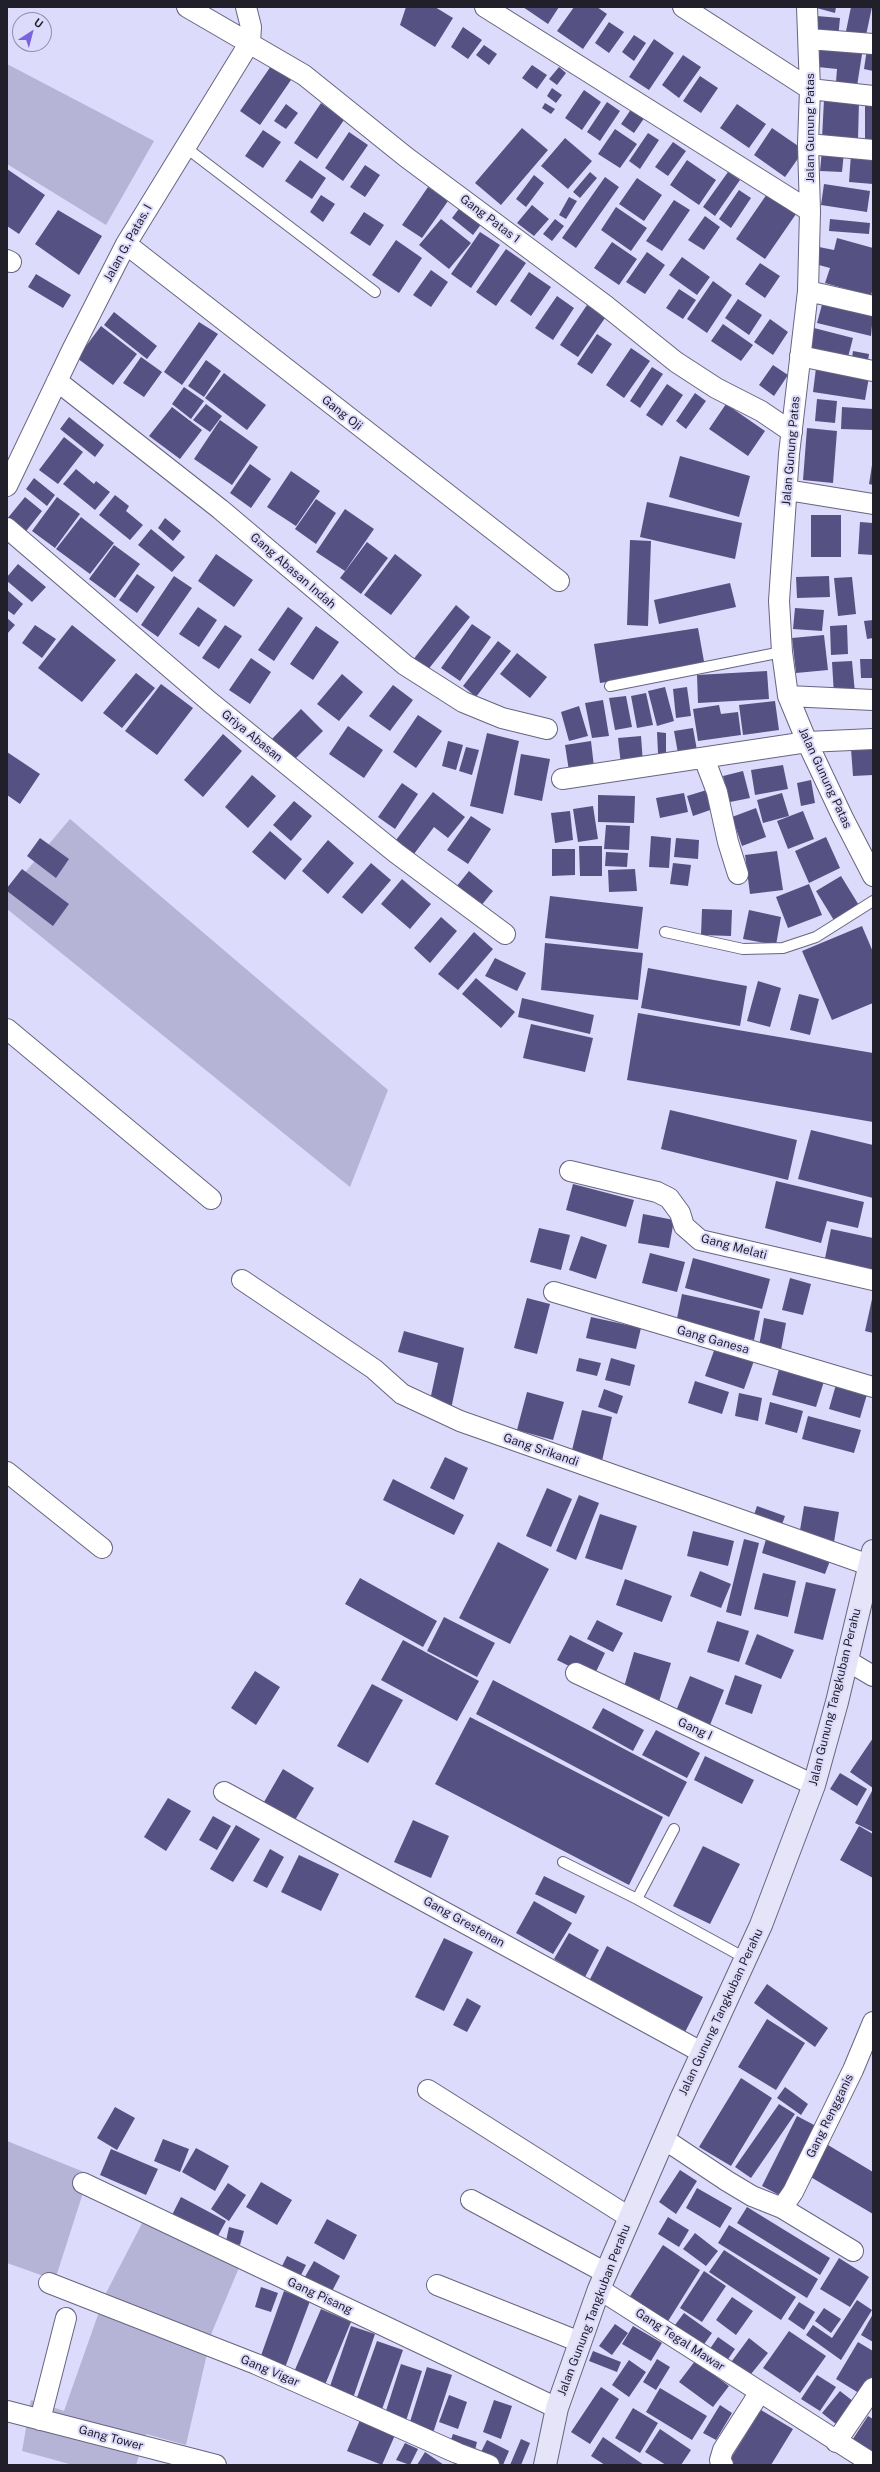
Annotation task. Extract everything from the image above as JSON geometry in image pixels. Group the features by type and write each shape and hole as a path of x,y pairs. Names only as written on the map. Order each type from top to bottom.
{"street":[{"name":"Gang Patas 1","path":"187,7 250,42 304,75 406,157 599,300 676,362 716,388 761,411 792,432"},
{"path":"246,7 251,27 250,42"},
{"path":"485,7 810,211"},
{"path":"683,7 810,89 873,96"},
{"name":"Jalan Gunung Patas","path":"807,7 810,89 808,144 810,211 808,291 792,432 779,601 782,652 788,696 843,818 873,876"},
{"path":"809,39 873,44"},
{"name":"Jalan G. Patas. I","path":"7,486 57,381 126,244 250,42"},
{"path":"808,144 873,150"},
{"name":"Gang Oji","path":"126,244 559,581"},
{"path":"808,291 873,306"},
{"path":"800,356 873,371"},
{"name":"Gang Abasan Indah","path":"57,381 220,509 405,665 463,702 502,718 547,729"},
{"path":"787,490 873,504"},
{"name":"Griya Abasan","path":"7,528 210,702 396,853 505,934"},
{"path":"788,696 873,700"},
{"path":"562,779 808,742 873,739"},
{"path":"704,758 717,792 728,842 738,874"},
{"path":"7,1029 211,1199"},
{"name":"Gang Melati","path":"570,1171 657,1192 669,1198 680,1213 684,1226 700,1240 873,1280"},
{"name":"Gang Srikandi","path":"242,1280 374,1369 402,1394 460,1421 871,1558"},
{"name":"Gang Ganesa","path":"554,1292 873,1387"},
{"path":"7,1472 102,1548"},
{"name":"Jalan Gunung Tangkuban Perahu","path":"545,2465 557,2408 602,2281 781,1875 814,1785 871,1558"},
{"path":"846,1660 873,1676"},
{"name":"Gang I","path":"576,1673 814,1785"},
{"name":"Gang Grestenan","path":"224,1792 703,2053"},
{"name":"Gang Rengganis","path":"782,2208 793,2192 853,2070 873,2022"},
{"path":"428,2090 629,2217"},
{"path":"664,2139 752,2196 782,2208 853,2251"},
{"name":"Gang Pisang","path":"83,2183 557,2408"},
{"name":"Gang Tegal Mawar","path":"470,2200 602,2281 760,2392 836,2442 873,2464"},
{"name":"Gang Vigar","path":"49,2283 256,2364 457,2454 489,2465"},
{"path":"437,2285 580,2342"},
{"path":"40,2420 66,2318"},
{"path":"836,2442 873,2388"},
{"path":"723,2465 720,2460 723,2450 760,2392"},
{"name":"Gang Tower","path":"7,2411 216,2465"}],"lane":[{"path":"185,147 375,292"},
{"path":"610,686 782,652"},
{"path":"665,932 743,949 783,948 816,936 873,901"},
{"path":"636,1898 674,1829"},
{"path":"563,1862 636,1898 745,1958"}],"shaded area":[{"path":"7,64 154,141 106,225 7,164"},
{"path":"70,819 388,1090 350,1187 7,909 7,894"},
{"path":"7,2141 89,2174 55,2280 7,2263"},
{"path":"152,2204 246,2251 212,2332 186,2445 146,2434 136,2465 73,2465 22,2451 31,2400 64,2411 105,2295"}],"building":[{"path":"406,7 435,7 453,18 435,47 400,25"},
{"path":"523,7 559,7 548,24"},
{"path":"574,7 597,7 607,14 583,49 557,31"},
{"path":"813,7 836,7 835,13"},
{"path":"851,7 872,7 865,40 845,36"},
{"path":"817,16 840,18 838,39 815,37"},
{"path":"609,22 624,32 609,53 595,43"},
{"path":"463,27 482,40 468,59 451,47"},
{"path":"634,35 646,43 634,61 622,52"},
{"path":"654,39 674,53 649,90 629,77"},
{"path":"820,44 863,48 857,86 836,82 837,69 818,67"},
{"path":"484,45 497,54 489,65 476,55"},
{"path":"867,49 873,50 873,71 864,69"},
{"path":"683,55 701,67 679,98 662,85"},
{"path":"532,65 547,75 537,89 522,78"},
{"path":"271,66 291,80 260,125 240,111"},
{"path":"559,67 566,73 557,85 549,79"},
{"path":"700,76 718,88 701,113 683,101"},
{"path":"552,88 562,95 556,103 547,96"},
{"path":"584,90 601,102 582,130 565,118"},
{"path":"824,100 859,102 858,139 822,138"},
{"path":"607,102 620,111 600,141 587,132"},
{"path":"321,103 344,120 317,159 294,143"},
{"path":"545,103 555,109 551,114 542,108"},
{"path":"286,104 298,113 286,129 274,121"},
{"path":"737,104 766,124 749,148 720,128"},
{"path":"865,104 873,105 873,142 865,142"},
{"path":"634,105 647,114 634,133 621,124"},
{"path":"522,128 548,150 501,205 475,183"},
{"path":"772,128 804,150 785,177 754,155"},
{"path":"615,129 637,144 620,168 598,154"},
{"path":"263,130 281,142 263,168 245,156"},
{"path":"349,132 368,145 343,181 325,168"},
{"path":"648,133 659,140 640,169 629,161"},
{"path":"565,138 592,161 568,189 541,166"},
{"path":"673,142 686,151 668,176 655,167"},
{"path":"822,150 844,152 842,172 820,171"},
{"path":"851,154 873,155 873,184 849,182"},
{"path":"300,160 326,178 312,199 285,181"},
{"path":"687,160 716,180 699,205 670,185"},
{"path":"365,165 380,175 365,197 350,187"},
{"path":"7,169 45,195 19,234 7,226"},
{"path":"590,172 597,178 580,198 573,192"},
{"path":"728,172 740,180 715,216 703,207"},
{"path":"534,175 544,183 526,207 516,199"},
{"path":"605,177 619,187 576,248 562,238"},
{"path":"637,178 662,195 644,221 619,204"},
{"path":"824,184 870,191 867,212 821,205"},
{"path":"428,187 448,201 422,238 402,225"},
{"path":"739,190 751,198 731,228 719,219"},
{"path":"767,194 796,214 765,259 736,239"},
{"path":"321,195 335,204 323,222 310,212"},
{"path":"569,197 577,201 566,219 559,215"},
{"path":"674,200 690,210 662,251 646,241"},
{"path":"532,205 549,219 534,236 517,223"},
{"path":"461,206 482,223 473,235 452,218"},
{"path":"616,207 647,228 631,251 601,230"},
{"path":"58,210 102,236 79,275 35,244"},
{"path":"364,212 384,225 370,246 350,233"},
{"path":"705,216 720,227 704,250 688,240"},
{"path":"441,219 471,243 449,269 419,245"},
{"path":"555,219 564,226 552,241 543,234"},
{"path":"830,219 870,223 869,234 829,231"},
{"path":"480,232 500,245 471,288 451,274"},
{"path":"837,238 873,248 873,287 871,296 825,283 830,268 815,264 819,247 834,250"},
{"path":"396,240 422,258 399,293 372,275"},
{"path":"612,242 637,259 619,285 594,268"},
{"path":"506,249 526,263 496,306 476,292"},
{"path":"647,252 665,265 645,294 626,282"},
{"path":"682,257 710,277 697,295 669,275"},
{"path":"760,263 780,276 765,298 745,284"},
{"path":"431,270 448,282 431,307 413,295"},
{"path":"529,272 551,287 531,316 510,301"},
{"path":"36,274 71,295 63,308 28,287"},
{"path":"713,281 732,295 707,333 687,319"},
{"path":"679,289 696,300 683,319 666,308"},
{"path":"557,296 574,308 553,340 535,328"},
{"path":"738,299 762,315 749,335 725,318"},
{"path":"823,301 873,314 871,336 817,323"},
{"path":"587,305 605,318 578,357 560,345"},
{"path":"114,312 157,346 147,359 104,325"},
{"path":"770,319 788,332 773,355 754,342"},
{"path":"199,322 218,334 182,385 164,372"},
{"path":"723,324 753,345 741,361 711,341"},
{"path":"101,326 137,354 113,385 77,358"},
{"path":"814,328 853,338 847,361 809,352"},
{"path":"597,334 612,344 592,374 577,364"},
{"path":"631,348 650,361 624,398 606,385"},
{"path":"853,351 869,354 867,367 851,364"},
{"path":"141,357 162,372 144,397 123,383"},
{"path":"206,360 221,371 204,397 188,386"},
{"path":"773,365 788,375 774,396 759,385"},
{"path":"652,367 663,374 640,408 630,401"},
{"path":"816,368 869,377 865,400 813,392"},
{"path":"224,373 266,405 247,430 205,398"},
{"path":"667,384 683,395 662,426 646,415"},
{"path":"184,387 204,401 191,419 172,404"},
{"path":"695,393 706,401 686,429 676,421"},
{"path":"817,399 837,401 835,423 815,421"},
{"path":"206,404 222,416 210,432 193,420"},
{"path":"726,404 765,431 748,456 709,429"},
{"path":"172,407 202,430 180,459 149,436"},
{"path":"842,407 873,409 872,430 841,429"},
{"path":"69,417 104,445 95,457 60,429"},
{"path":"220,420 258,447 232,485 194,459"},
{"path":"807,428 837,431 833,483 803,480"},
{"path":"64,437 83,452 58,484 39,470"},
{"path":"680,456 750,476 739,517 669,497"},
{"path":"250,464 271,479 251,508 230,493"},
{"path":"873,465 873,485 869,484"},
{"path":"76,469 94,484 96,481 110,492 95,510 63,484"},
{"path":"291,471 320,491 296,526 267,507"},
{"path":"34,478 55,495 47,506 26,489"},
{"path":"115,495 129,506 126,511 143,525 130,540 99,515"},
{"path":"25,497 42,511 23,535 7,519"},
{"path":"57,497 80,514 55,548 32,531"},
{"path":"316,499 336,513 316,544 295,529"},
{"path":"647,502 742,523 735,559 640,537"},
{"path":"345,509 374,529 345,571 316,552"},
{"path":"811,515 841,515 841,557 811,557"},
{"path":"81,517 114,543 90,574 56,549"},
{"path":"165,518 181,531 173,541 158,528"},
{"path":"860,522 873,523 873,555 858,554"},
{"path":"151,529 185,557 172,572 138,545"},
{"path":"630,540 651,541 648,626 627,625"},
{"path":"367,542 388,558 361,594 340,578"},
{"path":"114,545 140,564 115,598 89,579"},
{"path":"216,554 253,580 234,607 198,581"},
{"path":"395,554 422,575 391,615 364,595"},
{"path":"18,564 46,587 32,602 7,581 7,577"},
{"path":"137,574 155,587 137,613 119,600"},
{"path":"174,576 192,588 158,637 141,625"},
{"path":"829,576 830,597 797,598 796,577"},
{"path":"852,577 856,614 838,616 834,578"},
{"path":"730,583 736,607 659,624 654,600"},
{"path":"7,590 23,604 14,615 7,610"},
{"path":"456,605 470,617 423,676 409,665"},
{"path":"198,607 217,620 199,647 179,634"},
{"path":"288,607 303,618 274,661 258,650"},
{"path":"795,608 824,610 822,631 793,629"},
{"path":"7,618 15,625 7,634"},
{"path":"873,620 873,638 867,639 864,621"},
{"path":"472,624 491,637 460,681 441,668"},
{"path":"35,625 56,639 42,658 22,643"},
{"path":"72,625 116,660 82,702 38,668"},
{"path":"225,625 242,636 219,669 202,658"},
{"path":"847,625 848,654 831,655 830,626"},
{"path":"316,626 339,642 313,680 290,664"},
{"path":"698,628 705,667 600,683 594,644"},
{"path":"824,635 828,670 796,673 792,638"},
{"path":"498,641 511,651 476,697 463,686"},
{"path":"517,653 547,677 530,698 500,674"},
{"path":"251,658 271,672 250,704 229,690"},
{"path":"860,659 873,659 873,678 861,678"},
{"path":"852,661 855,693 834,695 832,662"},
{"path":"767,671 769,699 698,703 697,675"},
{"path":"136,673 155,688 122,728 103,713"},
{"path":"342,674 363,692 339,721 317,704"},
{"path":"161,684 193,708 157,755 125,731"},
{"path":"393,685 413,700 390,731 369,716"},
{"path":"665,687 674,721 657,726 648,691"},
{"path":"687,687 691,716 676,718 673,689"},
{"path":"646,693 653,725 637,728 631,696"},
{"path":"626,696 632,727 615,730 609,698"},
{"path":"603,700 609,736 592,738 585,703"},
{"path":"775,701 779,730 743,735 739,705"},
{"path":"719,705 721,714 738,712 741,735 698,741 693,709"},
{"path":"579,706 588,736 569,741 561,712"},
{"path":"301,709 323,731 293,761 271,740"},
{"path":"418,715 442,731 416,768 393,752"},
{"path":"348,726 383,750 364,778 329,754"},
{"path":"693,728 698,756 679,759 674,731"},
{"path":"657,732 666,733 666,753 658,753"},
{"path":"487,733 519,741 503,814 470,806"},
{"path":"223,734 242,751 203,797 184,780"},
{"path":"641,736 643,763 621,765 618,738"},
{"path":"448,741 463,745 456,770 442,766"},
{"path":"591,741 594,767 569,771 565,745"},
{"path":"466,747 479,750 472,775 459,771"},
{"path":"873,747 873,775 853,776 851,749"},
{"path":"7,752 40,774 20,804 7,795"},
{"path":"521,754 550,759 542,801 514,795"},
{"path":"783,765 788,789 755,795 751,770"},
{"path":"743,771 750,798 730,802 723,776"},
{"path":"252,775 276,796 248,828 225,807"},
{"path":"811,780 815,803 801,806 797,783"},
{"path":"402,783 418,794 395,829 378,817"},
{"path":"710,789 716,808 693,816 687,796"},
{"path":"433,792 465,817 448,838 434,827 414,854 396,840"},
{"path":"684,793 688,812 660,818 656,798"},
{"path":"782,793 789,816 763,823 757,800"},
{"path":"598,795 635,796 634,823 598,822"},
{"path":"294,801 312,816 291,841 273,825"},
{"path":"593,806 598,839 578,842 573,809"},
{"path":"756,808 766,837 742,846 732,817"},
{"path":"570,811 573,840 555,843 551,813"},
{"path":"803,811 814,839 788,849 777,821"},
{"path":"471,816 491,829 468,864 447,850"},
{"path":"606,825 630,826 629,850 604,849"},
{"path":"270,831 302,859 285,880 252,852"},
{"path":"651,836 671,838 669,868 649,867"},
{"path":"826,837 840,868 809,883 795,851"},
{"path":"40,838 69,859 56,878 27,856"},
{"path":"676,838 699,840 698,859 674,857"},
{"path":"328,840 354,863 328,894 302,871"},
{"path":"579,846 602,846 602,876 580,876"},
{"path":"552,849 575,849 575,875 552,876"},
{"path":"777,851 783,890 750,894 745,855"},
{"path":"606,852 628,853 627,867 605,866"},
{"path":"371,863 391,880 362,914 342,897"},
{"path":"673,863 691,865 688,886 670,884"},
{"path":"22,869 69,904 53,926 7,891 7,888"},
{"path":"635,869 637,891 609,892 608,870"},
{"path":"469,871 493,891 476,912 452,892"},
{"path":"841,876 860,907 835,922 816,891"},
{"path":"402,879 431,904 410,929 381,904"},
{"path":"809,884 822,915 788,928 776,897"},
{"path":"550,896 643,907 638,949 545,938"},
{"path":"702,909 732,910 731,936 701,935"},
{"path":"749,910 781,917 776,945 743,939"},
{"path":"441,917 457,931 430,963 414,948"},
{"path":"862,926 873,952 873,1003 832,1020 802,951"},
{"path":"474,932 493,949 458,990 438,974"},
{"path":"545,943 643,953 638,1000 541,990"},
{"path":"495,958 526,973 517,991 485,976"},
{"path":"648,968 747,986 740,1026 641,1008"},
{"path":"476,978 515,1012 501,1028 462,994"},
{"path":"758,981 781,988 770,1027 747,1021"},
{"path":"799,994 819,999 810,1035 790,1030"},
{"path":"522,998 594,1015 590,1034 518,1017"},
{"path":"638,1013 873,1053 873,1122 627,1080"},
{"path":"531,1024 593,1038 585,1072 523,1058"},
{"path":"670,1110 797,1140 788,1180 661,1149"},
{"path":"811,1130 873,1145 873,1198 798,1179"},
{"path":"776,1181 864,1202 858,1228 827,1221 821,1243 765,1228"},
{"path":"573,1184 634,1200 626,1227 566,1210"},
{"path":"643,1214 674,1220 669,1248 638,1243"},
{"path":"539,1228 570,1235 561,1270 530,1262"},
{"path":"831,1229 873,1238 873,1273 824,1263"},
{"path":"581,1236 607,1245 596,1279 569,1270"},
{"path":"650,1253 685,1262 677,1292 642,1283"},
{"path":"693,1258 770,1279 762,1309 685,1288"},
{"path":"790,1278 811,1284 803,1315 782,1310"},
{"path":"682,1294 760,1311 754,1340 676,1323"},
{"path":"527,1298 550,1304 537,1354 514,1348"},
{"path":"873,1299 873,1333 865,1331"},
{"path":"591,1317 641,1328 636,1349 586,1338"},
{"path":"764,1318 786,1323 781,1350 759,1346"},
{"path":"404,1331 464,1348 451,1409 429,1405 438,1363 398,1352"},
{"path":"716,1345 755,1358 744,1389 705,1376"},
{"path":"579,1358 601,1363 597,1376 576,1371"},
{"path":"611,1358 635,1365 630,1386 605,1380"},
{"path":"780,1365 825,1378 816,1407 772,1395"},
{"path":"695,1381 729,1392 722,1414 688,1403"},
{"path":"837,1381 868,1391 860,1418 829,1409"},
{"path":"604,1389 623,1396 617,1414 598,1407"},
{"path":"527,1392 564,1402 553,1440 517,1430"},
{"path":"739,1393 762,1398 758,1421 735,1416"},
{"path":"770,1402 803,1411 797,1433 765,1424"},
{"path":"582,1410 612,1417 602,1461 571,1454"},
{"path":"808,1416 861,1430 854,1453 802,1439"},
{"path":"445,1457 468,1468 454,1500 430,1488"},
{"path":"393,1479 464,1515 454,1535 383,1500"},
{"path":"547,1488 572,1499 551,1547 526,1536"},
{"path":"579,1495 599,1503 576,1560 556,1551"},
{"path":"757,1506 785,1516 780,1530 752,1521"},
{"path":"804,1506 839,1512 834,1542 799,1536"},
{"path":"600,1514 637,1526 622,1570 585,1558"},
{"path":"693,1531 734,1541 728,1566 687,1556"},
{"path":"767,1536 831,1558 825,1574 762,1553"},
{"path":"744,1539 759,1543 741,1616 726,1612"},
{"path":"498,1542 549,1569 510,1644 459,1618"},
{"path":"700,1571 731,1584 721,1608 690,1596"},
{"path":"763,1573 796,1581 788,1617 754,1609"},
{"path":"360,1578 437,1621 423,1647 345,1604"},
{"path":"625,1579 672,1596 662,1622 616,1605"},
{"path":"806,1582 836,1589 823,1640 794,1633"},
{"path":"444,1617 495,1643 477,1677 427,1651"},
{"path":"597,1620 623,1633 613,1652 587,1639"},
{"path":"717,1621 749,1631 739,1662 707,1652"},
{"path":"757,1634 794,1650 781,1679 745,1664"},
{"path":"570,1635 605,1653 593,1678 557,1660"},
{"path":"403,1640 479,1681 457,1721 381,1680"},
{"path":"634,1652 671,1663 658,1705 622,1694"},
{"path":"255,1671 280,1687 256,1725 231,1708"},
{"path":"735,1675 762,1685 752,1714 725,1704"},
{"path":"690,1676 724,1690 708,1730 674,1716"},
{"path":"493,1680 687,1782 669,1817 476,1714"},
{"path":"372,1684 403,1700 368,1763 337,1746"},
{"path":"603,1708 644,1730 633,1751 592,1728"},
{"path":"470,1717 663,1817 629,1885 435,1784"},
{"path":"656,1730 700,1753 687,1778 642,1755"},
{"path":"873,1738 873,1788 850,1772"},
{"path":"705,1756 754,1780 742,1804 694,1780"},
{"path":"283,1769 314,1788 295,1820 264,1802"},
{"path":"840,1773 867,1789 857,1806 830,1789"},
{"path":"873,1789 873,1832 855,1823"},
{"path":"168,1798 191,1811 166,1851 144,1837"},
{"path":"213,1816 231,1826 217,1850 199,1840"},
{"path":"413,1820 449,1836 431,1878 394,1862"},
{"path":"236,1825 260,1839 233,1882 210,1869"},
{"path":"859,1826 873,1834 873,1878 840,1860"},
{"path":"703,1846 740,1864 710,1924 673,1906"},
{"path":"270,1849 284,1857 267,1888 253,1881"},
{"path":"299,1855 339,1874 321,1911 281,1892"},
{"path":"544,1876 585,1896 576,1914 535,1894"},
{"path":"534,1901 572,1923 553,1954 516,1933"},
{"path":"569,1933 599,1950 585,1977 554,1959"},
{"path":"444,1938 473,1952 444,2011 415,1997"},
{"path":"607,1946 703,1997 684,2034 588,1983"},
{"path":"767,1984 828,2028 815,2047 754,2003"},
{"path":"467,1998 481,2006 467,2032 453,2025"},
{"path":"767,2019 805,2043 776,2090 738,2067"},
{"path":"741,2078 772,2098 731,2166 699,2147"},
{"path":"785,2087 808,2104 801,2115 777,2098"},
{"path":"779,2104 795,2114 751,2178 735,2167"},
{"path":"115,2107 135,2118 117,2150 97,2138"},
{"path":"797,2116 816,2126 781,2196 762,2186"},
{"path":"163,2139 189,2149 180,2172 154,2161"},
{"path":"828,2145 873,2172 873,2214 809,2176"},
{"path":"196,2148 229,2166 215,2191 182,2172"},
{"path":"111,2149 158,2169 146,2195 100,2175"},
{"path":"680,2170 697,2181 676,2214 659,2202"},
{"path":"261,2182 292,2200 277,2225 246,2207"},
{"path":"228,2183 246,2195 229,2221 211,2209"},
{"path":"697,2188 732,2208 720,2228 686,2208"},
{"path":"181,2197 226,2221 214,2243 170,2219"},
{"path":"747,2207 830,2258 820,2275 737,2223"},
{"path":"668,2217 689,2230 679,2247 658,2234"},
{"path":"327,2219 357,2235 344,2260 314,2243"},
{"path":"729,2225 818,2279 807,2298 718,2243"},
{"path":"229,2227 244,2231 240,2245 226,2241"},
{"path":"695,2233 718,2251 706,2266 683,2249"},
{"path":"663,2245 700,2270 665,2326 627,2301"},
{"path":"724,2250 796,2297 781,2320 709,2272"},
{"path":"287,2256 306,2265 299,2279 280,2270"},
{"path":"839,2258 869,2277 850,2307 820,2289"},
{"path":"314,2261 340,2276 329,2297 302,2282"},
{"path":"704,2271 726,2286 702,2322 680,2308"},
{"path":"261,2287 278,2293 271,2312 255,2307"},
{"path":"284,2291 310,2301 283,2373 258,2364"},
{"path":"732,2297 753,2311 736,2335 716,2320"},
{"path":"857,2300 872,2310 841,2360 806,2335 813,2325 832,2338"},
{"path":"799,2302 815,2312 804,2330 788,2319"},
{"path":"824,2308 841,2319 831,2333 815,2321"},
{"path":"321,2309 351,2322 322,2392 291,2379"},
{"path":"684,2313 712,2333 700,2350 672,2329"},
{"path":"873,2314 873,2342 861,2335"},
{"path":"615,2324 628,2333 612,2355 599,2346"},
{"path":"351,2326 375,2334 352,2401 328,2392"},
{"path":"633,2326 662,2343 651,2361 622,2344"},
{"path":"789,2331 826,2356 800,2393 763,2368"},
{"path":"718,2337 735,2349 724,2365 707,2353"},
{"path":"749,2338 768,2353 747,2379 729,2365"},
{"path":"377,2341 403,2350 380,2415 354,2406"},
{"path":"858,2342 873,2351 873,2377 862,2395 836,2379"},
{"path":"593,2351 621,2362 617,2372 589,2361"},
{"path":"657,2359 670,2367 656,2390 643,2382"},
{"path":"629,2360 646,2372 629,2397 612,2385"},
{"path":"695,2361 729,2386 713,2407 679,2382"},
{"path":"401,2364 422,2371 405,2424 384,2417"},
{"path":"427,2367 452,2375 433,2433 409,2425"},
{"path":"817,2375 836,2387 820,2411 801,2399"},
{"path":"601,2387 619,2399 590,2444 571,2432"},
{"path":"660,2388 707,2416 692,2440 646,2412"},
{"path":"840,2391 858,2405 841,2428 822,2413"},
{"path":"449,2395 467,2402 458,2429 439,2422"},
{"path":"494,2400 512,2406 501,2439 483,2432"},
{"path":"720,2405 732,2413 716,2440 703,2433"},
{"path":"633,2408 658,2423 640,2453 615,2438"},
{"path":"761,2410 793,2429 771,2465 731,2465 728,2463"},
{"path":"868,2416 873,2419 873,2461 849,2445"},
{"path":"360,2420 395,2435 382,2465 347,2451"},
{"path":"660,2429 691,2450 681,2465 666,2465 645,2452"},
{"path":"453,2434 477,2442 474,2454 449,2445"},
{"path":"603,2437 644,2465 605,2465 591,2456"},
{"path":"521,2439 530,2443 521,2465 510,2465"},
{"path":"487,2440 509,2451 503,2465 479,2456"},
{"path":"405,2443 418,2449 410,2465 396,2460"},
{"path":"425,2452 444,2465 417,2465"}]}
